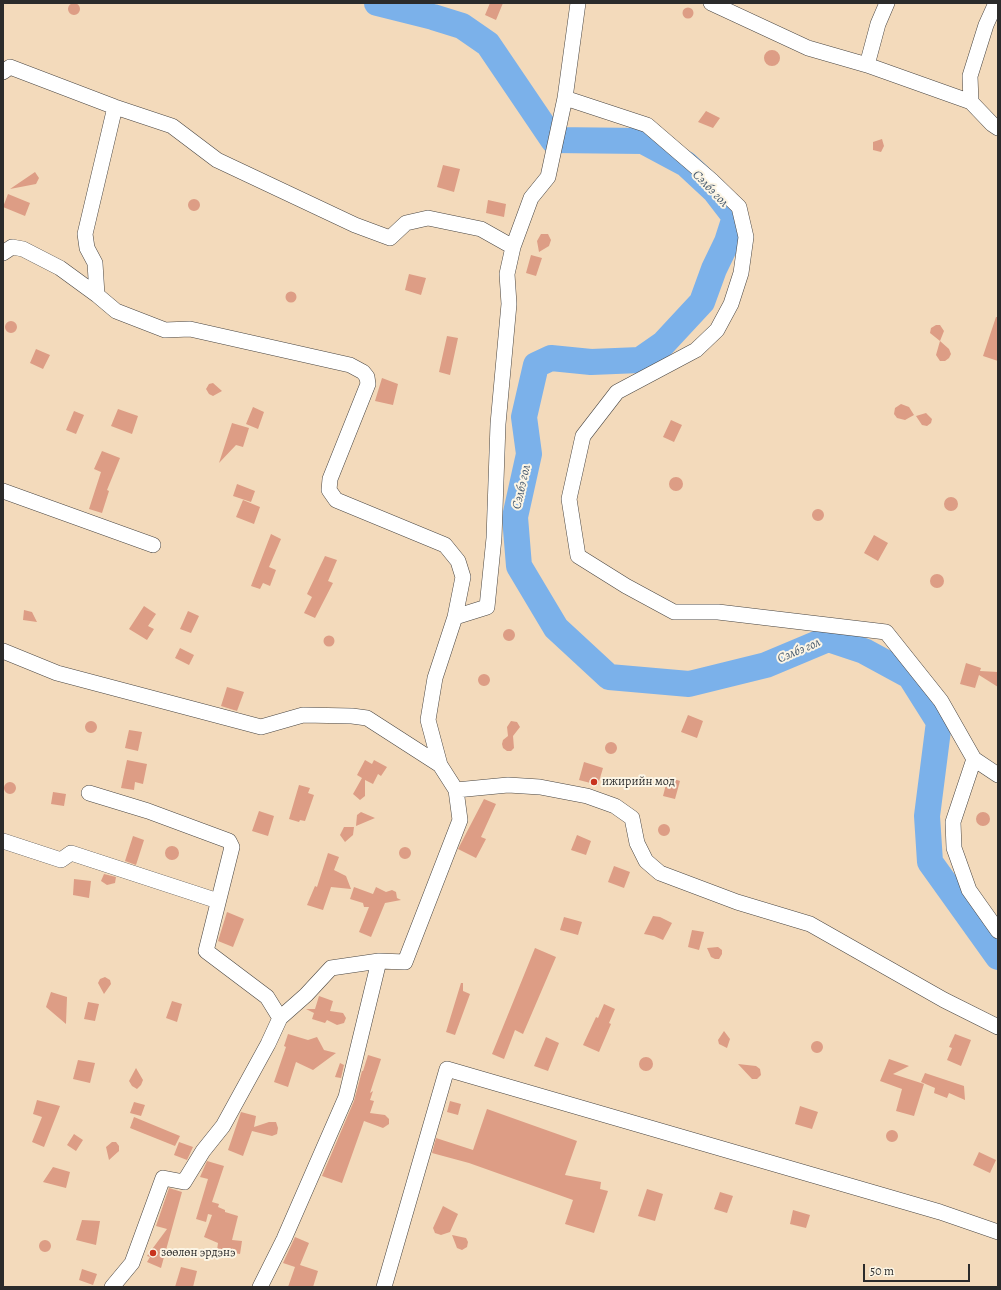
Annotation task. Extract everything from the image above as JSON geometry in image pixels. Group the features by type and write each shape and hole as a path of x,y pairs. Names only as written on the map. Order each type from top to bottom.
{"street":[{"path":"455,616 487,608 494,538 498,424 509,304 508,274 513,247 531,198 548,177 564,102 578,3"},
{"path":"711,3 808,48 867,65 972,102 992,124 998,128"},
{"path":"867,65 887,3"},
{"path":"972,102 970,76 986,24 996,3"},
{"path":"3,72 10,67 115,107 172,126 217,160 355,225 390,238 406,223 428,218 481,230 513,247"},
{"path":"564,102 647,125 711,180 739,207 746,237 742,273 732,304 717,330 696,350 618,392 583,436 569,499 578,556 626,586 674,612 718,612 886,632 941,702 974,758 998,775"},
{"path":"97,295 95,263 87,248 85,234 115,107"},
{"path":"3,253 12,247 23,249 60,268 116,311 165,330 190,329 350,365 363,372 367,377 368,384 330,479 329,490 336,500 445,545 458,561 463,577 455,616 435,678 428,720 440,765 456,790 460,820 405,962 379,961 331,968 306,995 280,1018 268,1044 223,1126 203,1151 184,1182 163,1178 132,1263 112,1287"},
{"path":"3,491 153,545"},
{"path":"3,650 57,673 261,727 303,715 352,716 367,718 440,765"},
{"path":"974,758 953,822 954,848 968,890 998,931"},
{"path":"456,790 508,785 540,787 587,796 615,806 632,818 637,843 646,861 660,874 737,902 810,924 944,1000 998,1027"},
{"path":"89,793 148,811 229,842 232,847 206,951 267,996 280,1018"},
{"path":"3,841 61,860 71,853 218,901"},
{"path":"260,1287 284,1239 346,1097 379,961"},
{"path":"384,1287 447,1069 940,1212 998,1232"}],"building":[{"path":"74,3 78,5 80,9 78,13 74,15 70,13 68,9 70,5"},
{"path":"490,3 503,3 496,20 485,15"},
{"path":"688,7 692,9 694,13 692,17 688,19 684,17 682,13 684,9"},
{"path":"769,50 775,50 780,55 778,64 775,66 769,66 764,61 764,55"},
{"path":"706,111 720,118 713,128 698,122"},
{"path":"882,139 884,146 881,152 873,150 873,142"},
{"path":"443,165 460,169 454,192 437,187"},
{"path":"35,172 39,178 36,184 10,189"},
{"path":"8,194 30,203 25,216 3,207"},
{"path":"194,199 198,201 200,205 198,209 194,211 190,209 188,205 190,201"},
{"path":"488,200 506,204 504,217 486,213"},
{"path":"541,234 548,234 551,240 549,246 539,252 537,241"},
{"path":"531,255 542,258 536,276 526,273"},
{"path":"409,274 426,278 421,295 405,290"},
{"path":"291,291 295,293 297,297 295,301 291,303 287,301 285,297 287,293"},
{"path":"996,317 998,317 998,361 983,356"},
{"path":"9,321 13,321 17,327 13,333 9,333 5,329 5,325"},
{"path":"936,325 940,325 944,331 940,341 930,333 931,328"},
{"path":"447,336 458,338 450,375 439,372"},
{"path":"940,341 949,349 951,354 945,361 940,361 936,355"},
{"path":"36,349 50,355 43,369 30,363"},
{"path":"382,378 398,384 393,405 375,401"},
{"path":"213,383 222,391 213,396 209,394 206,389 209,384"},
{"path":"901,404 909,407 914,415 905,420 897,418 894,414 895,408"},
{"path":"253,407 264,412 258,429 246,424"},
{"path":"118,409 138,416 132,434 111,426"},
{"path":"74,411 84,415 76,434 66,430"},
{"path":"926,413 932,419 931,423 927,426 922,425 916,416"},
{"path":"671,420 682,425 674,442 663,437"},
{"path":"232,423 249,428 243,447 236,445 219,463"},
{"path":"102,451 120,458 107,490 109,491 102,513 89,509 101,472 94,469"},
{"path":"673,477 679,477 683,481 683,487 679,491 673,491 669,487 669,481"},
{"path":"237,484 255,491 251,502 233,496"},
{"path":"951,497 956,499 958,504 956,509 951,511 946,509 944,504 946,499"},
{"path":"243,500 260,507 254,524 236,517"},
{"path":"816,509 820,509 824,515 820,521 816,521 812,517 812,513"},
{"path":"271,534 281,539 269,567 276,570 270,586 263,583 260,589 251,586"},
{"path":"874,535 888,543 878,561 864,553"},
{"path":"325,556 337,560 328,581 333,583 315,618 304,613 312,597 307,594"},
{"path":"937,574 942,576 944,581 942,586 937,588 932,586 930,581 932,576"},
{"path":"144,606 156,614 148,626 154,629 147,640 129,629"},
{"path":"24,610 32,612 37,622 23,620"},
{"path":"188,611 199,616 191,633 180,629"},
{"path":"509,629 513,631 515,635 513,639 509,641 505,639 503,635 505,631"},
{"path":"329,635 333,637 335,641 333,645 329,647 325,645 323,641 325,637"},
{"path":"180,648 194,655 189,665 175,658"},
{"path":"966,663 981,668 980,671 998,672 998,687 979,675 975,688 960,684"},
{"path":"482,674 486,674 490,680 486,686 482,686 478,682 478,678"},
{"path":"227,687 244,692 237,711 221,706"},
{"path":"688,715 703,721 697,738 681,732"},
{"path":"89,721 93,721 97,727 93,733 89,733 85,729 85,725"},
{"path":"511,721 517,722 520,727 513,736 514,748 511,751 507,751 503,748 502,744 503,740 508,736 507,727"},
{"path":"129,730 142,732 138,751 125,748"},
{"path":"609,742 613,742 617,748 613,754 609,754 605,750 605,746"},
{"path":"127,760 147,764 143,784 135,782 134,790 121,788"},
{"path":"365,760 372,764 374,760 387,767 381,776 378,774 373,784 365,780 365,796 360,800 353,794 362,778 357,775"},
{"path":"584,762 603,768 598,785 579,780"},
{"path":"668,777 680,781 675,799 663,796"},
{"path":"10,782 14,784 16,788 14,792 10,794 6,792 4,788 6,784"},
{"path":"299,785 310,788 308,793 314,795 305,821 300,820 299,822 289,819"},
{"path":"53,792 66,794 64,806 51,804"},
{"path":"484,799 496,804 481,837 486,839 476,858 458,849"},
{"path":"259,811 274,816 268,836 252,831"},
{"path":"361,812 375,818 356,826 357,815"},
{"path":"983,812 988,814 990,819 988,824 983,826 978,824 976,819 978,814"},
{"path":"662,824 666,824 670,830 666,836 662,836 658,832 658,828"},
{"path":"344,827 354,827 353,835 345,842 340,835"},
{"path":"577,835 591,841 586,855 571,850"},
{"path":"133,836 144,840 136,865 125,861"},
{"path":"172,846 177,848 179,853 177,858 172,860 167,858 165,853 167,848"},
{"path":"403,847 407,847 411,853 407,859 403,859 399,855 399,851"},
{"path":"328,853 339,857 334,870 346,876 351,889 331,887 323,910 307,905 315,886 317,887"},
{"path":"614,866 630,872 624,888 608,882"},
{"path":"104,874 116,877 115,883 107,885 101,881"},
{"path":"74,879 91,881 89,898 73,895"},
{"path":"354,887 373,894 376,887 386,892 392,890 396,892 397,898 401,900 385,903 371,937 359,932 369,907 364,907 363,903 350,899"},
{"path":"227,912 244,919 233,947 218,941"},
{"path":"653,916 660,917 672,923 663,940 644,934"},
{"path":"564,917 582,922 578,935 560,930"},
{"path":"692,930 704,932 699,950 688,947"},
{"path":"718,947 722,950 722,954 719,959 715,959 711,957 707,948"},
{"path":"535,948 556,957 523,1034 515,1030 504,1059 492,1054"},
{"path":"105,977 110,980 111,984 104,994 98,983 100,979"},
{"path":"461,983 463,983 463,991 470,994 455,1035 446,1032"},
{"path":"51,992 67,997 66,1024 46,1007"},
{"path":"319,996 333,1001 330,1011 343,1013 346,1018 344,1023 337,1025 327,1020 325,1023 312,1019 314,1013 306,1009 315,1009"},
{"path":"172,1001 182,1004 177,1022 166,1018"},
{"path":"88,1002 99,1004 95,1021 84,1019"},
{"path":"604,1004 615,1009 609,1023 611,1024 599,1052 583,1045"},
{"path":"724,1031 730,1039 727,1048 719,1044 718,1040"},
{"path":"288,1034 308,1040 317,1037 324,1050 336,1053 313,1070 296,1062 288,1087 274,1082 286,1047 284,1046"},
{"path":"955,1034 971,1040 961,1066 947,1060 952,1048 949,1047"},
{"path":"546,1037 559,1043 548,1071 534,1066"},
{"path":"815,1041 819,1041 823,1047 819,1053 815,1053 811,1049 811,1045"},
{"path":"368,1055 381,1059 370,1093 373,1091 370,1100 374,1101 370,1113 385,1115 389,1119 389,1124 383,1128 364,1121 342,1183 322,1176 354,1101"},
{"path":"646,1057 651,1059 653,1064 651,1069 646,1071 641,1069 639,1064 641,1059"},
{"path":"889,1059 909,1066 893,1074 924,1084 914,1116 896,1111 902,1089 880,1081"},
{"path":"78,1060 95,1063 90,1083 73,1079"},
{"path":"340,1063 344,1065 341,1078 335,1077"},
{"path":"738,1064 756,1066 760,1069 761,1075 757,1079 752,1079"},
{"path":"136,1068 143,1080 137,1089 132,1086 129,1081"},
{"path":"925,1073 964,1086 965,1100 949,1093 947,1098 934,1093 935,1088 921,1082"},
{"path":"37,1100 60,1106 44,1147 32,1142 42,1117 33,1114"},
{"path":"450,1101 461,1104 458,1115 447,1112"},
{"path":"134,1102 145,1105 141,1116 130,1113"},
{"path":"800,1106 818,1112 812,1129 795,1124"},
{"path":"487,1109 577,1141 565,1175 601,1182 600,1189 608,1191 594,1233 565,1224 573,1200 469,1163 432,1153 436,1138 473,1150"},
{"path":"241,1112 256,1116 254,1127 269,1122 276,1122 278,1128 277,1134 272,1136 252,1131 243,1156 228,1150"},
{"path":"134,1117 180,1136 175,1146 130,1128"},
{"path":"894,1130 897,1131 897,1141 890,1142 887,1141 886,1134 887,1131"},
{"path":"74,1134 83,1140 76,1151 67,1145"},
{"path":"112,1142 116,1142 119,1146 119,1151 109,1160 106,1147"},
{"path":"179,1142 193,1147 187,1160 174,1155"},
{"path":"979,1152 996,1160 990,1173 973,1165"},
{"path":"207,1161 224,1166 212,1202 219,1204 218,1207 225,1210 225,1212 238,1216 232,1240 242,1241 240,1254 217,1250 218,1243 204,1237 212,1215 208,1214 206,1222 196,1219 208,1179 200,1177"},
{"path":"53,1167 70,1172 66,1188 43,1182"},
{"path":"169,1188 182,1192 161,1268 147,1262 150,1257 147,1256 167,1229 156,1226"},
{"path":"647,1189 663,1194 655,1221 638,1216"},
{"path":"720,1192 733,1196 727,1213 714,1209"},
{"path":"443,1206 458,1214 450,1232 441,1235 435,1233 433,1228"},
{"path":"793,1210 810,1215 806,1228 790,1224"},
{"path":"82,1220 100,1221 96,1245 76,1240"},
{"path":"452,1235 466,1238 468,1242 467,1247 462,1250 457,1248"},
{"path":"295,1237 309,1243 300,1265 318,1271 313,1287 288,1287 295,1267 283,1263"},
{"path":"47,1240 50,1241 50,1251 43,1252 40,1251 39,1244 40,1241"},
{"path":"181,1267 197,1271 193,1287 175,1287"},
{"path":"82,1269 97,1274 93,1285 79,1280"}],"waterway":[{"name":"Сэлбэ гол","path":"377,3 462,26 488,44 553,140 643,141 686,164 715,191 735,217 727,242 714,269 702,302 663,344 640,360 591,362 551,358 536,365 524,417 529,454 515,517 519,566 556,628 609,677 689,684 766,665 828,639 864,651 910,676 939,722 927,816 930,862 998,957"}],"place":[{"name":"ижирийн мод","path":"594,782"},
{"name":"зөөлөн эрдэнэ","path":"153,1253"}]}
